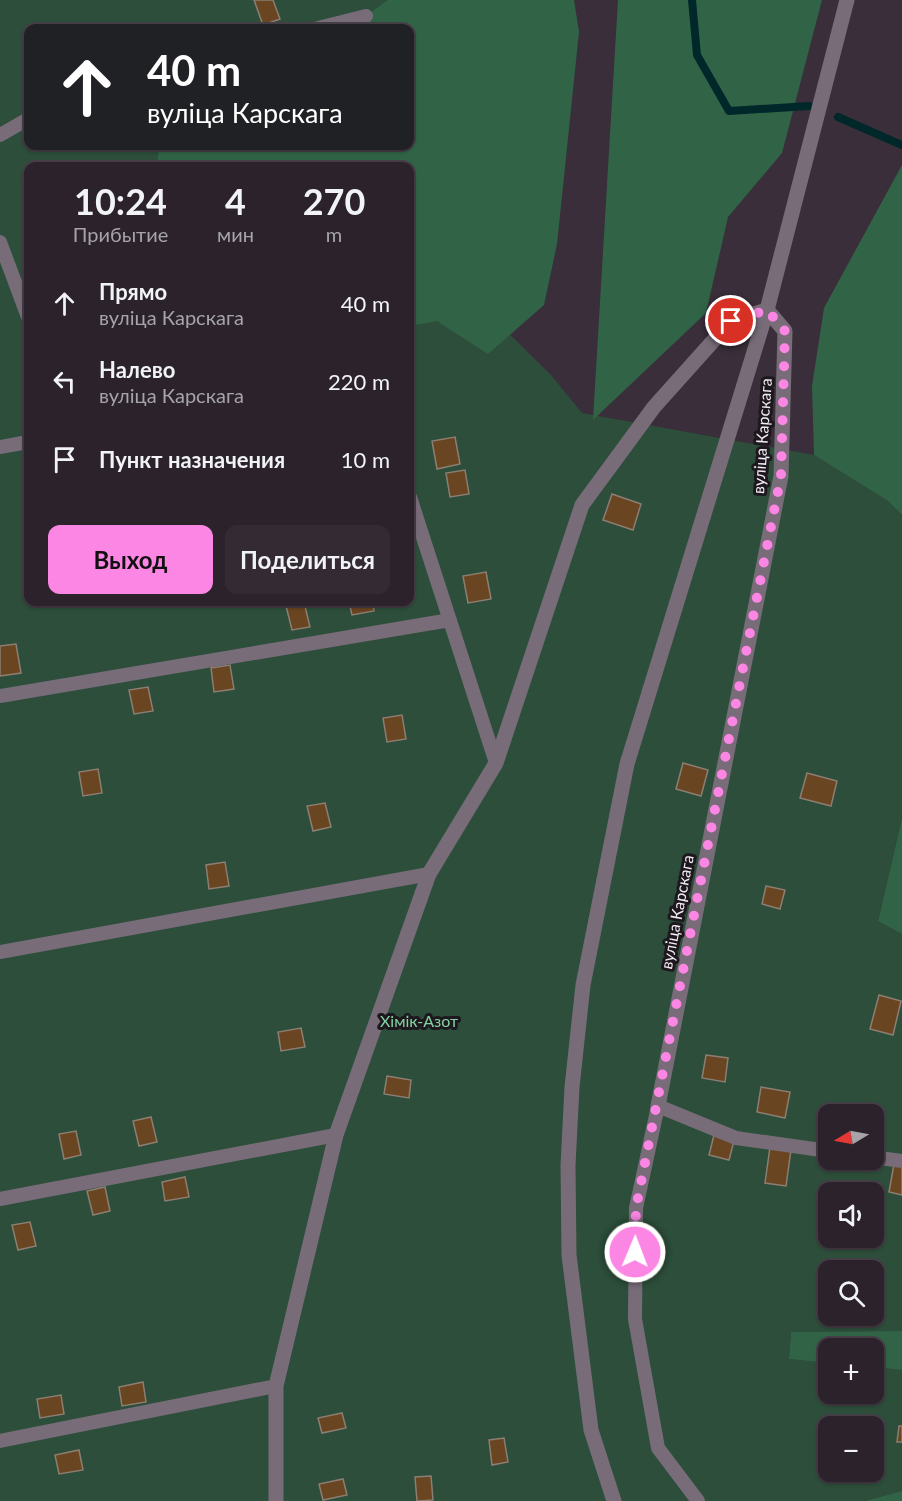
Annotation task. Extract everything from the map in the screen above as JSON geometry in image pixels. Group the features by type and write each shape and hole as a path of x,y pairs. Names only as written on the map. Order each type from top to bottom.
{"street":[{"path":"614,1501 591,1430 569,1255 568,1165 572,1087 584,985 627,764 767,310 847,0"},
{"path":"276,1501 276,1386 336,1135 429,874 496,763 582,505 654,407 731,321 767,310"},
{"name":"вуліца Карскага","path":"658,1106 781,476 785,331 767,310"}],"lane":[{"path":"334,24 366,16"},
{"path":"0,135 24,121"},
{"path":"0,242 24,306"},
{"path":"0,447 24,443"},
{"path":"414,509 496,763"},
{"path":"0,696 450,620"},
{"path":"0,952 429,874"},
{"path":"698,1501 658,1448 635,1318 636,1208 658,1106 736,1138 818,1150"},
{"path":"0,1199 336,1135"},
{"path":"884,1159 902,1161"},
{"path":"0,1441 276,1386"}],"green space":[{"name":"Хімік-Азот","path":"0,0 410,0 376,24 24,24 24,150 174,150 175,162 24,162 24,606 414,606 414,311 472,297 551,375 582,413 814,455 888,501 902,515 902,818 878,920 902,934 902,1331 791,1332 789,1359 818,1362 818,1404 884,1404 884,1368 902,1370 902,1491 865,1501 0,1501"},
{"path":"388,0 574,0 579,32 557,244 544,305 488,354 437,321 414,325 414,162 157,162 159,150 414,150 414,24 336,24 366,16"},
{"path":"618,0 822,0 782,153 728,217 706,313 593,420"},
{"path":"902,165 902,515 888,501 814,455 812,386 824,308"},
{"path":"902,818 902,934 878,921"},
{"path":"902,1331 902,1370 884,1368 884,1338 818,1338 818,1362 789,1359 791,1332"},
{"path":"902,1491 902,1501 865,1501"}],"building":[{"path":"254,0 273,0 280,19 263,24"},
{"path":"455,437 460,464 437,469 432,441"},
{"path":"465,470 469,494 450,497 446,473"},
{"path":"612,494 641,504 633,530 603,520"},
{"path":"486,572 491,599 468,603 463,576"},
{"path":"286,606 305,606 310,627 292,630"},
{"path":"350,606 373,606 374,611 352,615"},
{"path":"16,644 21,673 0,676 0,646"},
{"path":"230,665 234,689 214,692 211,668"},
{"path":"148,687 153,711 134,714 129,690"},
{"path":"402,715 406,739 387,742 383,718"},
{"path":"683,763 708,770 701,796 676,789"},
{"path":"98,769 102,793 83,796 79,772"},
{"path":"807,773 837,781 831,806 800,798"},
{"path":"325,803 331,827 313,831 307,806"},
{"path":"225,862 229,886 209,889 206,865"},
{"path":"766,886 785,890 780,909 762,904"},
{"path":"879,995 901,1001 893,1035 870,1029"},
{"path":"301,1028 305,1047 281,1051 278,1032"},
{"path":"706,1055 728,1058 725,1082 702,1078"},
{"path":"387,1076 411,1080 409,1098 384,1094"},
{"path":"761,1087 790,1092 785,1118 757,1112"},
{"path":"151,1117 157,1142 139,1146 133,1121"},
{"path":"76,1131 81,1155 64,1159 59,1134"},
{"path":"714,1135 734,1141 729,1160 709,1155"},
{"path":"770,1147 791,1150 786,1186 765,1183"},
{"path":"894,1164 902,1166 902,1195 889,1192"},
{"path":"185,1177 189,1197 165,1201 162,1182"},
{"path":"105,1187 110,1211 93,1215 87,1191"},
{"path":"30,1222 36,1246 18,1250 12,1225"},
{"path":"143,1382 146,1402 122,1406 119,1387"},
{"path":"61,1395 64,1414 40,1418 37,1399"},
{"path":"342,1413 346,1428 322,1433 318,1418"},
{"path":"899,1426 902,1426 902,1442 897,1442"},
{"path":"504,1438 508,1462 492,1465 489,1440"},
{"path":"79,1450 83,1470 59,1474 55,1455"},
{"path":"431,1476 433,1500 417,1501 415,1477"},
{"path":"343,1479 347,1495 323,1500 319,1484"}],"waterway":[{"path":"692,0 697,55 729,111 809,106"},
{"path":"838,117 902,145"}],"route":[{"path":"635,1252 636,1208 781,476 785,331 767,310 731,321"}]}
